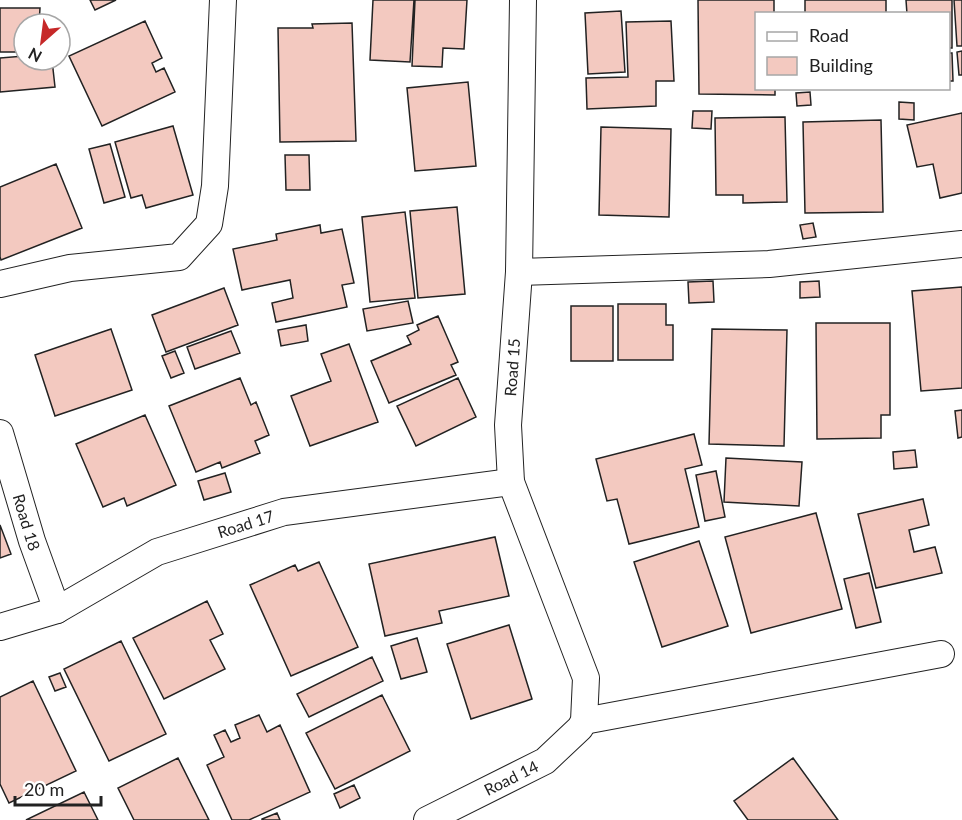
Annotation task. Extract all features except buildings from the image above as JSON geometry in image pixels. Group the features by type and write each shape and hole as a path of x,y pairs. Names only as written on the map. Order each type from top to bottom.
{"street":[{"path":"0,285 70,268 179,257 208,224 215,186 223,0"},
{"name":"Road 15","path":"522,0 519,272 508,425 511,482 586,678 585,721"},
{"path":"519,272 769,264 962,244"},
{"name":"Road 18","path":"0,433 32,541 57,610"},
{"name":"Road 17","path":"0,627 57,610 157,552 284,512 511,482"},
{"path":"585,721 941,654"},
{"name":"Road 14","path":"427,820 545,761 585,721"}]}
